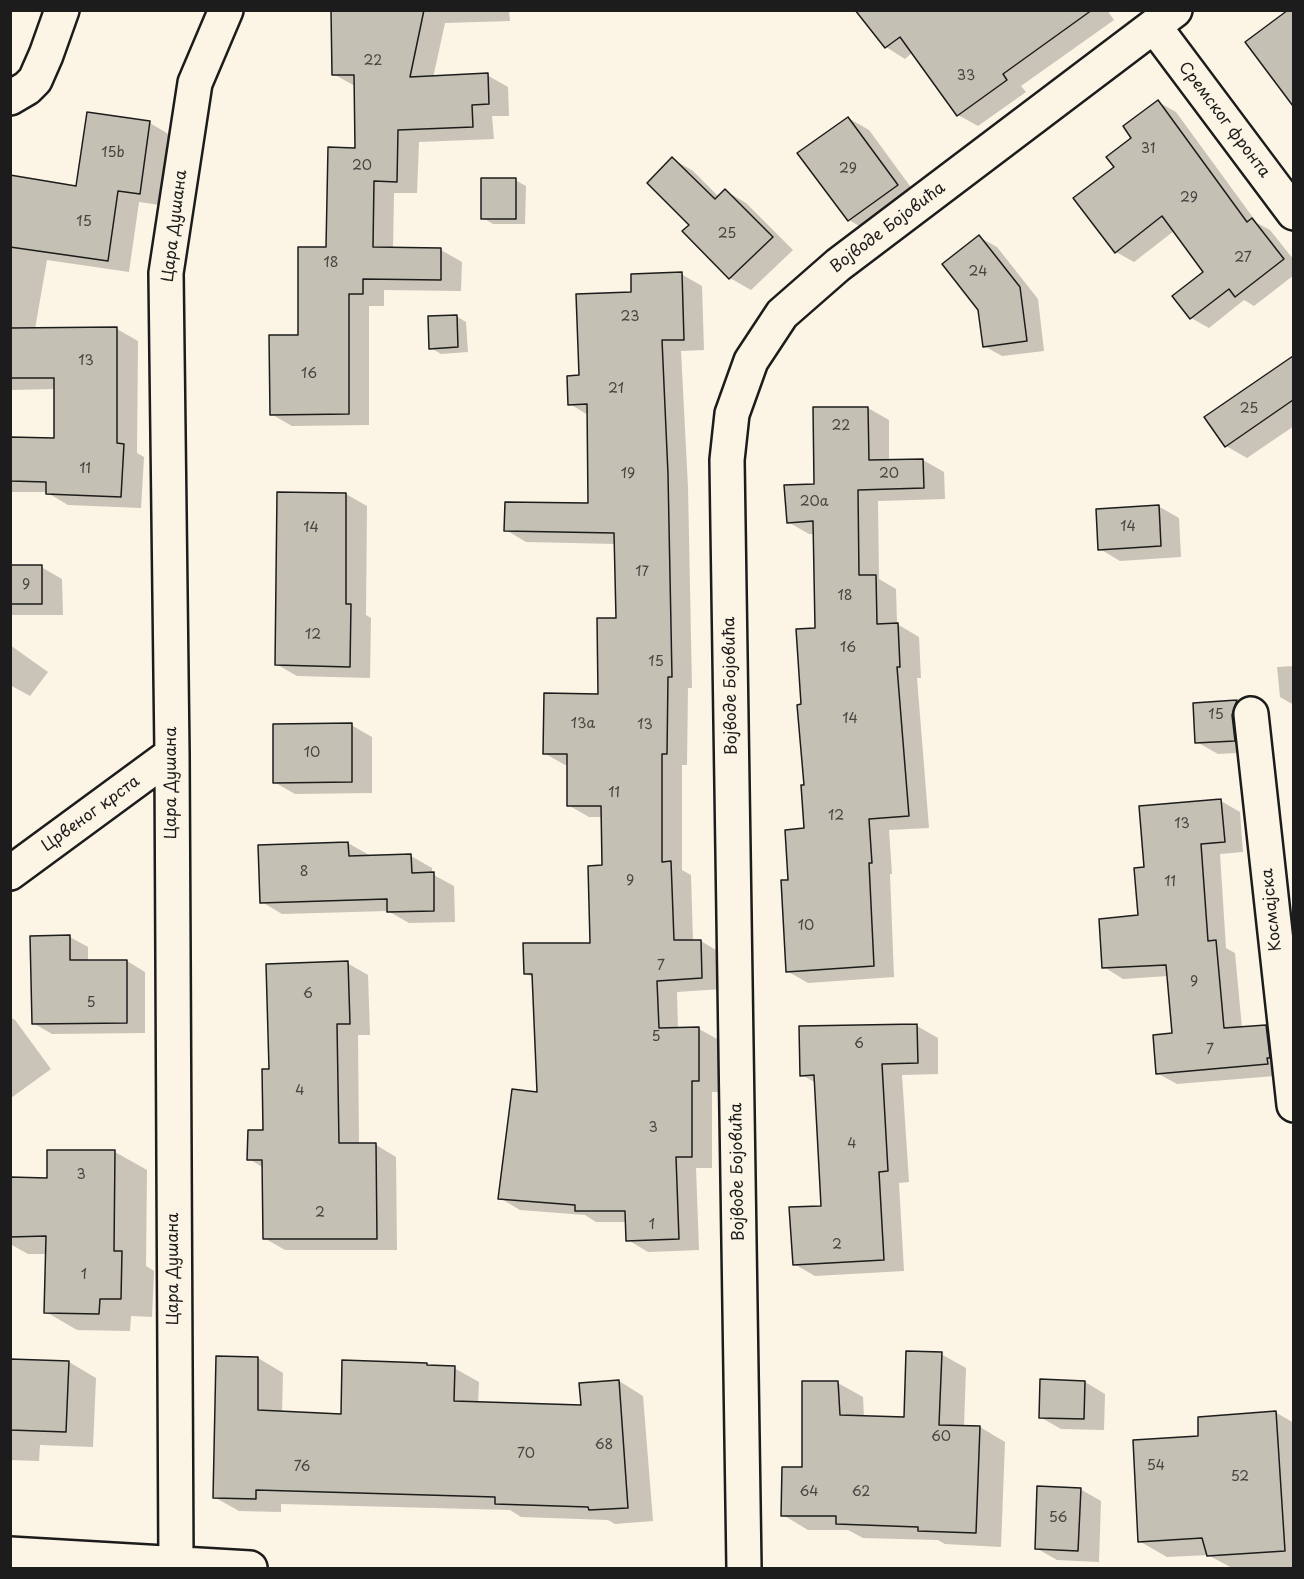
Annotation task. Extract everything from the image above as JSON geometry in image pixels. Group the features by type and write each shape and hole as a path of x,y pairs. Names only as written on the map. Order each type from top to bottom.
{"street":[{"path":"10,99 35,80 62,10"},
{"name":"Цара Душана","path":"176,1564 172,754 166,273 195,83 226,10"},
{"name":"Сремског фронта","path":"1165,18 1293,213"},
{"name":"Војводе Бојовића","path":"744,1569 727,460 732,414 751,361 782,314 838,265 1165,18"},
{"name":"Космајска","path":"1251,714 1293,1106"},
{"name":"Црвеног крста","path":"10,873 172,754"},
{"path":"10,1554 250,1569"}],"building":[{"path":"331,10 424,10 410,77 488,73 489,104 472,105 473,127 398,130 397,182 374,181 373,247 441,248 441,280 363,279 363,294 349,294 349,414 270,415 269,335 298,335 298,247 326,247 328,147 355,148 354,75 332,75"},
{"path":"855,10 1092,10 1003,74 1007,80 957,116 900,37 885,48"},
{"path":"1288,10 1293,10 1293,106 1245,42"},
{"path":"1158,100 1247,222 1252,218 1284,259 1235,297 1229,289 1190,319 1172,296 1203,272 1162,216 1115,253 1073,198 1114,167 1106,157 1131,138 1123,126"},
{"path":"87,112 150,121 140,194 118,191 108,261 10,247 10,175 76,186"},
{"path":"848,117 898,185 848,221 797,153"},
{"path":"672,157 715,199 725,189 773,237 729,279 682,231 689,225 647,183"},
{"path":"481,178 516,178 516,219 481,219"},
{"path":"979,235 1020,287 1027,341 983,347 978,310 942,264"},
{"path":"682,272 684,340 662,340 668,474 672,677 668,677 667,754 662,754 662,862 671,861 674,940 701,940 702,978 657,981 659,1028 699,1027 699,1081 692,1081 692,1157 676,1157 679,1239 626,1241 625,1211 575,1211 575,1205 498,1199 512,1089 537,1092 532,974 524,974 523,943 590,943 588,866 602,865 601,806 567,806 567,754 543,754 544,693 598,694 597,618 616,618 614,533 504,531 505,502 588,503 587,404 568,405 567,376 579,375 576,294 631,292 631,274"},
{"path":"457,315 458,347 429,349 428,316"},
{"path":"117,327 117,443 124,444 121,497 46,494 46,482 10,481 10,437 54,438 54,378 10,378 10,328"},
{"path":"1293,356 1293,400 1225,447 1204,417"},
{"path":"813,407 868,407 869,460 923,459 924,488 858,490 859,575 876,575 877,624 898,623 900,667 897,667 909,816 869,819 874,966 786,972 781,880 788,880 785,830 804,828 801,785 804,785 797,705 801,704 796,629 815,628 813,521 787,523 784,485 814,484"},
{"path":"277,492 346,493 346,604 351,604 350,667 275,665"},
{"path":"1159,505 1161,546 1098,550 1096,509"},
{"path":"10,565 42,565 42,604 10,604"},
{"path":"1237,700 1232,715 1235,741 1195,743 1193,703"},
{"path":"352,723 352,782 273,783 273,724"},
{"path":"1221,799 1225,842 1201,844 1208,941 1216,940 1224,1028 1266,1025 1270,1058 1267,1058 1268,1064 1156,1074 1153,1035 1172,1033 1166,965 1102,968 1099,919 1138,915 1134,868 1144,867 1139,806"},
{"path":"348,842 349,856 411,854 412,873 434,872 434,911 387,912 387,899 260,903 258,845"},
{"path":"70,935 70,960 127,960 127,1023 32,1024 30,936"},
{"path":"348,961 350,1024 337,1024 339,1143 376,1143 377,1239 263,1239 262,1160 247,1160 248,1130 263,1130 262,1069 269,1069 266,964"},
{"path":"917,1024 918,1063 882,1064 888,1171 879,1172 884,1260 793,1265 789,1207 821,1206 814,1075 800,1076 799,1026"},
{"path":"47,1150 115,1150 114,1251 122,1251 121,1299 100,1299 99,1314 44,1313 46,1236 10,1237 10,1177 47,1178"},
{"path":"906,1351 942,1352 939,1425 980,1426 976,1533 918,1531 918,1527 836,1524 836,1516 781,1516 782,1467 802,1467 802,1381 838,1381 840,1415 904,1417"},
{"path":"216,1356 258,1357 258,1410 341,1414 342,1360 455,1366 454,1401 581,1405 579,1383 619,1380 628,1508 589,1510 588,1507 495,1504 495,1497 256,1490 256,1499 213,1498"},
{"path":"10,1359 69,1361 66,1432 10,1430"},
{"path":"1040,1379 1085,1381 1084,1419 1039,1418"},
{"path":"1276,1411 1285,1551 1207,1556 1202,1538 1138,1542 1133,1440 1198,1436 1198,1417"},
{"path":"1037,1486 1081,1488 1078,1551 1035,1549"}]}
